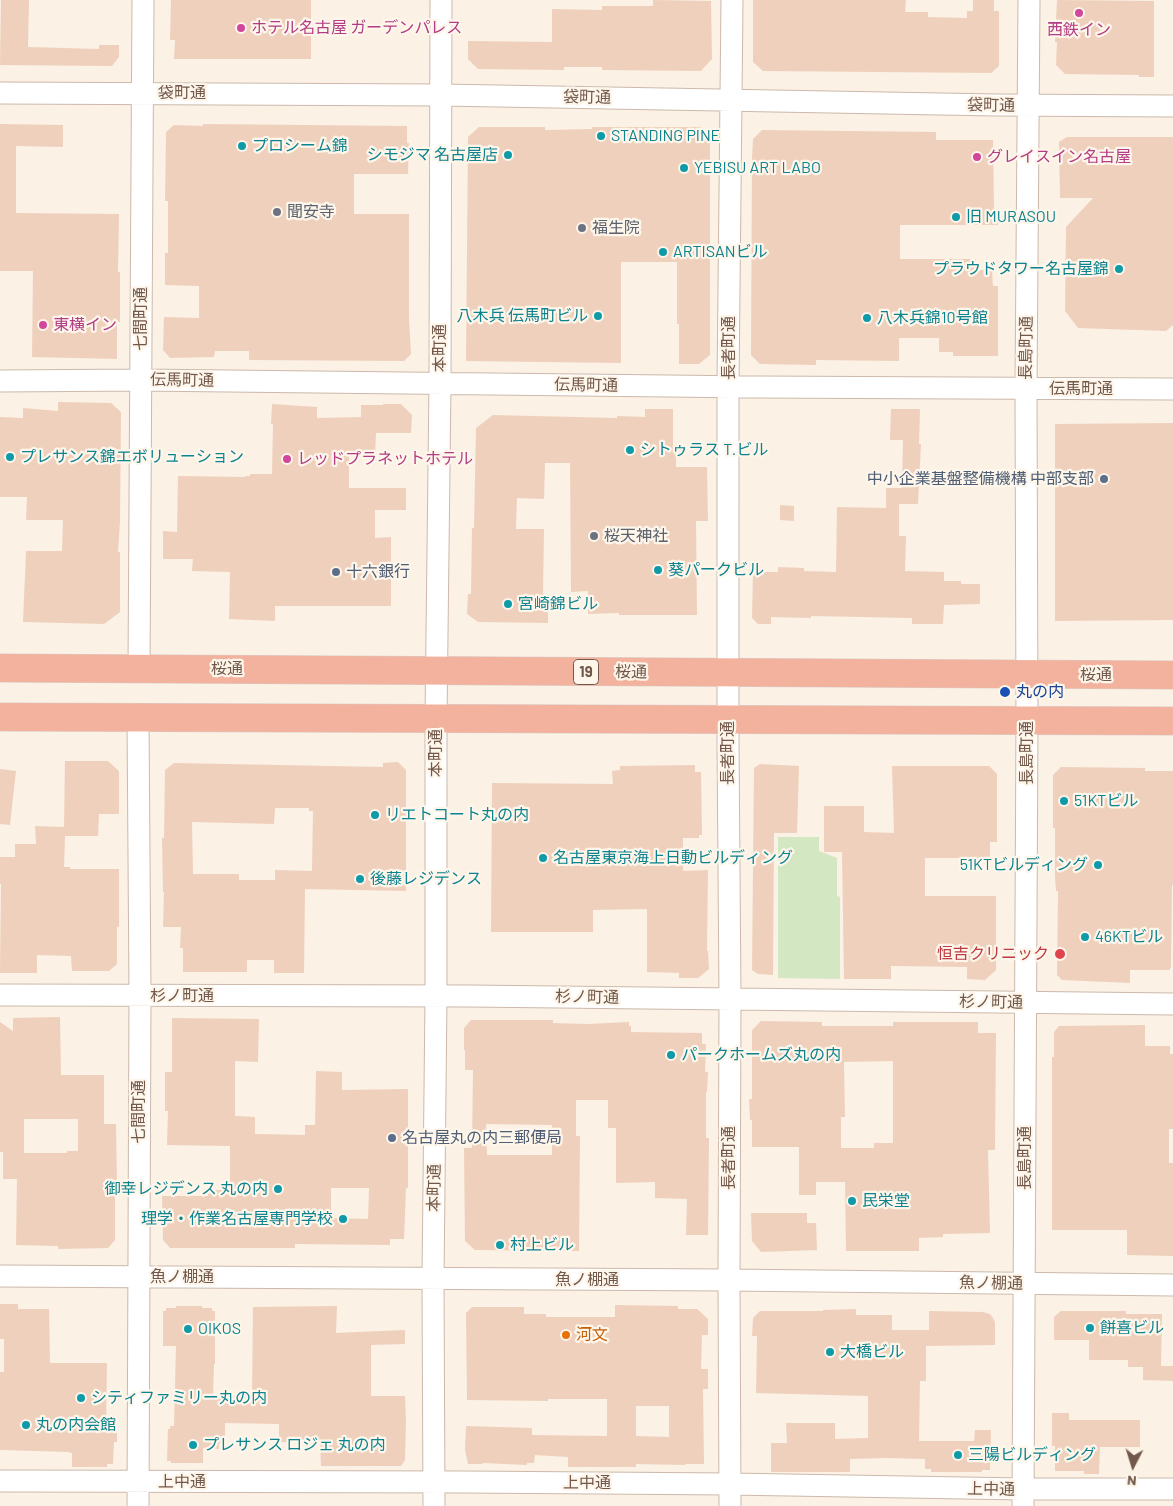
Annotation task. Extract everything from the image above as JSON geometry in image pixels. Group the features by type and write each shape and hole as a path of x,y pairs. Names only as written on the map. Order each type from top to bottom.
{"highway":[{"name":"桜通","path":"0,668 1173,675"},
{"path":"0,717 1173,722"}],"street":[{"name":"七間町通","path":"138,669 142,0"},
{"name":"本町通","path":"434,1506 433,1279 436,996 436,670 442,95 441,0"},
{"name":"長者町通","path":"730,1506 728,386 732,0"},
{"name":"長島町通","path":"1023,1498 1029,0"},
{"name":"袋町通","path":"0,93 442,95 1173,106"},
{"name":"伝馬町通","path":"0,381 141,380 1173,389"},
{"name":"七間町通","path":"138,718 140,995 138,1506"},
{"name":"杉ノ町通","path":"0,995 730,998 1173,1004"},
{"name":"魚ノ棚通","path":"0,1276 729,1280 1173,1285"},
{"name":"上中通","path":"0,1482 730,1484 1023,1498 1173,1489"}],"green space":[{"path":"778,837 819,837 819,851 837,858 837,896 840,897 840,979 778,978"}],"building":[{"path":"1,0 29,0 28,47 99,49 99,45 119,45 119,57 112,66 0,65"},
{"name":"ホテル名古屋 ガーデンパレス","path":"171,0 311,0 311,59 174,59 175,40 170,40"},
{"path":"653,0 711,1 712,59 701,71 602,70 602,67 564,67 564,70 478,69 468,59 468,41 552,42 552,9 602,10 602,6 653,6"},
{"path":"753,0 906,0 905,12 928,12 928,17 967,18 967,11 973,11 973,0 994,0 994,11 999,11 999,66 991,73 763,71 753,62"},
{"path":"1057,0 1154,1 1154,77 1065,74 1056,65"},
{"path":"0,124 63,125 63,147 16,146 16,213 119,214 118,272 120,272 120,322 117,322 117,359 32,357 33,271 0,271"},
{"path":"203,124 407,126 407,143 409,143 408,174 354,174 354,214 409,214 411,354 404,361 249,360 249,351 215,351 214,357 170,358 163,350 164,317 199,318 199,286 165,285 165,253 168,253 168,201 165,201 166,132 174,125 203,126"},
{"path":"479,127 545,127 545,130 592,129 592,127 700,127 710,138 710,355 699,364 679,364 677,262 621,262 621,363 466,361 468,137"},
{"path":"762,130 936,132 936,140 993,140 994,210 998,210 998,225 900,225 900,259 976,259 976,270 992,270 993,286 998,286 998,356 953,356 953,352 939,352 939,338 899,338 899,361 816,360 816,365 760,364 751,355 752,160 753,139"},
{"name":"プラウドタワー名古屋錦","path":"1067,137 1173,137 1173,325 1166,331 1078,328 1065,311 1066,227 1093,198 1060,198 1059,142"},
{"path":"58,402 111,403 121,412 118,552 120,552 120,612 104,624 23,622 26,551 62,551 63,520 26,520 27,497 0,497 0,417 23,418 23,408 58,411"},
{"path":"272,404 317,407 317,418 361,417 361,405 383,404 401,404 412,415 411,433 376,433 375,456 349,456 349,488 406,488 406,510 375,510 375,538 391,537 391,606 275,606 275,621 229,619 230,572 192,571 193,559 163,559 163,531 177,532 178,476 245,477 250,476 250,474 272,474"},
{"path":"645,409 673,409 673,447 676,447 676,467 707,467 708,521 696,521 697,615 588,614 588,591 571,592 570,463 545,463 544,499 517,498 516,529 544,529 543,594 548,594 548,623 478,622 467,614 468,594 471,594 476,428 493,415 645,417"},
{"path":"891,409 920,409 919,444 921,444 918,504 899,504 899,536 906,536 905,571 944,572 944,581 961,581 961,584 980,584 980,604 944,605 943,624 912,624 912,618 811,616 811,618 771,617 771,624 758,624 752,618 753,572 778,572 778,567 804,568 804,571 836,572 837,507 886,508 886,488 902,488 903,440 890,440"},
{"path":"1173,423 1173,620 1055,621 1055,424"},
{"path":"780,505 794,506 794,521 780,520"},
{"path":"65,761 108,761 119,771 119,814 99,814 98,836 65,836 64,867 70,867 70,869 119,869 117,964 109,971 72,971 71,956 37,955 37,973 0,973 0,857 15,857 15,844 36,844 35,826 64,827"},
{"path":"398,762 406,770 406,891 305,889 304,973 274,973 274,960 247,960 247,972 183,972 183,948 180,948 181,927 163,927 162,838 164,838 165,770 174,763 383,767 383,763","holes":["275,808 309,808 309,811 313,811 312,871 275,870 275,880 239,880 239,874 193,874 192,822 274,824"]},
{"path":"760,764 799,766 797,833 774,833 773,975 758,974 752,970 754,768"},
{"path":"695,765 695,772 701,772 702,835 699,835 699,838 683,838 683,871 708,870 707,951 709,969 698,978 679,978 679,973 647,972 647,909 593,910 593,932 491,932 492,783 613,784 612,771 620,770 620,766"},
{"path":"892,766 989,766 997,774 997,842 990,842 990,858 925,858 925,896 996,896 996,970 985,980 967,979 967,967 891,966 891,979 844,979 842,852 824,852 824,806 864,806 864,832 894,833"},
{"path":"1061,767 1145,768 1145,771 1173,771 1173,885 1170,970 1130,970 1130,983 1062,980 1057,975 1058,891 1056,891 1055,877 1053,775"},
{"path":"0,769 16,771 10,825 0,824"},
{"path":"60,1017 61,1075 104,1075 104,1124 116,1124 117,1183 115,1183 115,1240 108,1248 58,1249 58,1246 16,1245 17,1179 3,1179 3,1152 0,1152 0,1022 13,1031 13,1018","holes":["24,1119 78,1119 78,1151 67,1151 67,1153 24,1153"]},
{"path":"172,1018 259,1019 258,1062 235,1061 235,1116 255,1117 255,1134 305,1135 305,1125 315,1125 316,1071 342,1072 342,1090 408,1089 408,1188 406,1188 404,1239 390,1239 390,1245 295,1244 295,1248 170,1248 163,1240 162,1196 208,1196 208,1190 230,1190 230,1146 167,1145 168,1111 165,1111 165,1072 172,1072","holes":["331,1188 369,1188 368,1219 331,1218"]},
{"path":"471,1020 553,1020 553,1023 588,1024 629,1022 631,1032 702,1033 702,1044 706,1044 705,1072 708,1072 706,1138 709,1138 708,1235 686,1235 687,1199 655,1198 655,1182 616,1183 616,1128 608,1128 608,1100 576,1100 576,1136 580,1136 579,1251 475,1250 465,1241 464,1148 472,1148 473,1070 465,1070 464,1028","holes":["486,1124 552,1125 552,1155 487,1155"]},
{"path":"761,1021 822,1022 822,1026 893,1026 893,1022 978,1022 978,1033 996,1033 995,1150 988,1150 990,1233 943,1234 943,1237 919,1238 919,1251 846,1251 845,1182 816,1182 816,1195 799,1195 799,1147 752,1147 752,1120 750,1120 749,1099 752,1099 752,1030","holes":["893,1061 893,1143 874,1143 874,1148 841,1148 841,1117 845,1117 844,1062"]},
{"path":"1145,1025 1145,1046 1170,1046 1170,1054 1173,1054 1173,1129 1169,1129 1169,1163 1173,1163 1173,1256 1127,1255 1127,1230 1052,1230 1052,1057 1054,1057 1054,1032 1059,1026"},
{"path":"751,1213 807,1213 807,1223 816,1223 817,1250 761,1252 752,1241"},
{"path":"0,1304 18,1304 18,1309 49,1309 50,1363 107,1363 106,1428 117,1428 117,1442 114,1442 113,1464 107,1464 107,1467 72,1467 72,1453 70,1452 0,1450 0,1372 4,1372 4,1339 0,1339"},
{"path":"615,1305 678,1306 678,1309 697,1309 708,1319 708,1335 702,1335 701,1369 708,1369 708,1389 703,1389 704,1464 568,1467 568,1457 535,1455 534,1463 527,1463 527,1465 468,1464 465,1450 466,1426 532,1428 532,1435 607,1436 607,1399 548,1399 548,1401 467,1400 466,1313 472,1307 524,1307 524,1314 546,1314 546,1317 615,1317","holes":["636,1406 669,1406 669,1437 636,1436"]},
{"path":"176,1306 202,1306 202,1308 212,1308 212,1311 215,1311 213,1396 252,1397 253,1307 337,1306 336,1333 405,1330 405,1344 371,1345 371,1396 405,1396 405,1460 401,1466 321,1466 320,1442 279,1442 279,1424 225,1423 225,1443 219,1443 219,1449 203,1448 203,1463 171,1463 171,1461 167,1461 168,1429 170,1429 170,1426 174,1426 176,1346 163,1346 163,1311 166,1311 166,1308 176,1308"},
{"path":"856,1309 856,1315 892,1315 892,1330 929,1330 929,1311 983,1312 990,1314 995,1322 995,1345 926,1346 926,1381 920,1381 919,1441 974,1441 975,1430 991,1430 990,1470 982,1470 982,1472 931,1472 931,1469 925,1469 925,1459 886,1458 850,1459 850,1472 771,1472 771,1443 787,1443 786,1423 835,1423 835,1439 868,1438 868,1396 756,1393 757,1336 752,1336 753,1318 760,1311"},
{"path":"1061,1311 1126,1311 1126,1314 1162,1314 1161,1366 1173,1366 1173,1381 1143,1380 1143,1367 1128,1367 1128,1360 1089,1360 1089,1340 1054,1340 1054,1317"},
{"path":"1052,1413 1069,1413 1069,1420 1140,1420 1140,1447 1100,1447 1099,1474 1084,1474 1084,1471 1055,1471 1055,1446 1052,1446"}],"place":[{"name":"西鉄イン","path":"1079,13"},
{"name":"ホテル名古屋 ガーデンパレス","path":"241,28"},
{"name":"STANDING PINE","path":"601,136"},
{"name":"プロシーム錦","path":"242,146"},
{"name":"シモジマ 名古屋店","path":"508,155"},
{"name":"グレイスイン名古屋","path":"977,157"},
{"name":"YEBISU ART LABO","path":"684,168"},
{"name":"聞安寺","path":"277,212"},
{"name":"旧 MURASOU","path":"956,217"},
{"name":"福生院","path":"582,228"},
{"name":"ARTISANビル","path":"663,252"},
{"name":"プラウドタワー名古屋錦","path":"1119,269"},
{"name":"八木兵 伝馬町ビル","path":"598,316"},
{"name":"八木兵錦10号館","path":"867,318"},
{"name":"東横イン","path":"43,325"},
{"name":"シトゥラス T.ビル","path":"630,450"},
{"name":"プレサンス錦エボリューション","path":"10,457"},
{"name":"レッドプラネットホテル","path":"287,459"},
{"name":"中小企業基盤整備機構 中部支部","path":"1104,479"},
{"name":"桜天神社","path":"594,536"},
{"name":"葵パークビル","path":"658,570"},
{"name":"十六銀行","path":"336,572"},
{"name":"宮崎錦ビル","path":"508,604"},
{"name":"丸の内","path":"1005,692"},
{"name":"51KTビル","path":"1064,801"},
{"name":"リエトコート丸の内","path":"375,815"},
{"name":"名古屋東京海上日動ビルディング","path":"543,858"},
{"name":"51KTビルディング","path":"1098,865"},
{"name":"後藤レジデンス","path":"360,879"},
{"name":"46KTビル","path":"1085,937"},
{"name":"恒吉クリニック","path":"1060,954"},
{"name":"パークホームズ丸の内","path":"671,1055"},
{"name":"名古屋丸の内三郵便局","path":"392,1138"},
{"name":"御幸レジデンス 丸の内","path":"278,1189"},
{"name":"民栄堂","path":"852,1201"},
{"name":"理学・作業名古屋専門学校","path":"343,1219"},
{"name":"村上ビル","path":"500,1245"},
{"name":"餅喜ビル","path":"1090,1328"},
{"name":"OIKOS","path":"188,1329"},
{"name":"河文","path":"566,1335"},
{"name":"大橋ビル","path":"830,1352"},
{"name":"シティファミリー丸の内","path":"81,1398"},
{"name":"丸の内会館","path":"26,1425"},
{"name":"プレサンス ロジェ 丸の内","path":"193,1445"},
{"name":"三陽ビルディング","path":"958,1455"}]}
